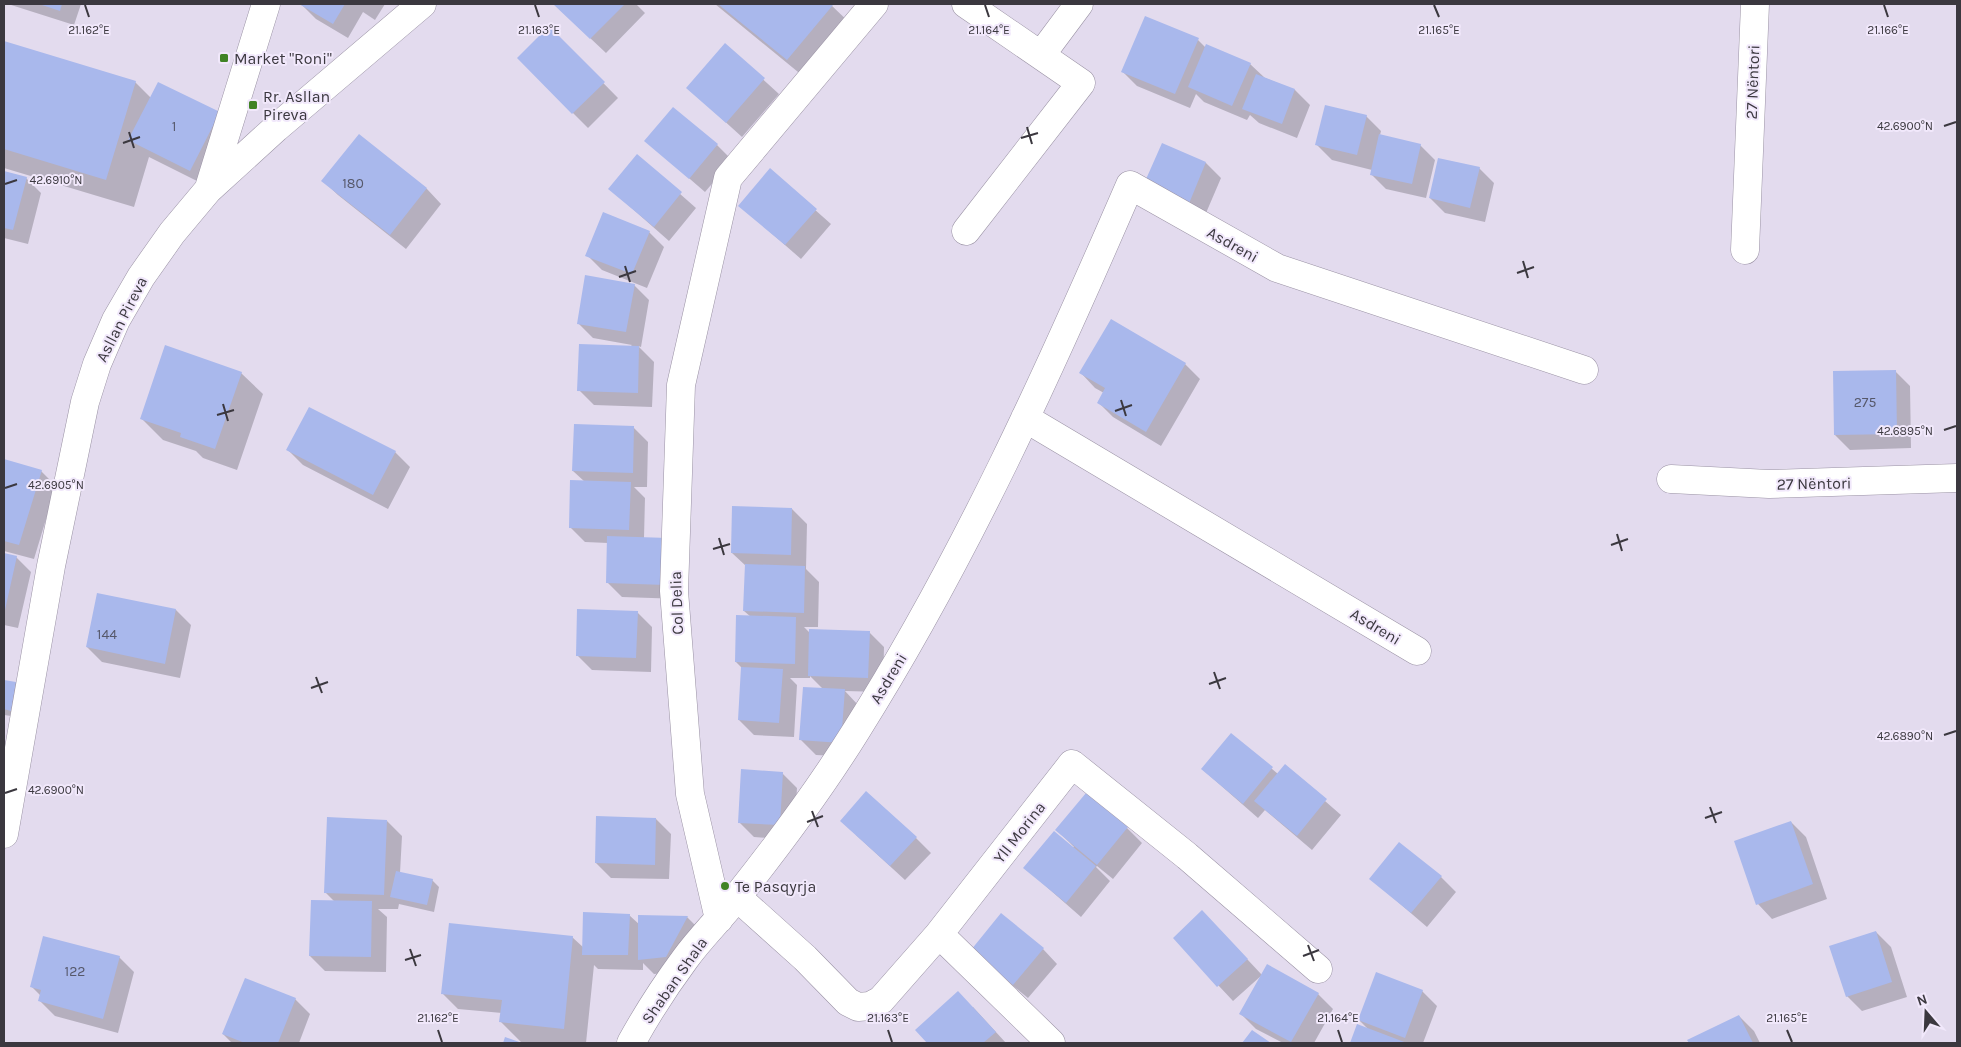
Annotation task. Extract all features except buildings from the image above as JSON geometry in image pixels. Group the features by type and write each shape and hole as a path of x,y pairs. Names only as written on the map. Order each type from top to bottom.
{"street":[{"path":"208,190 266,4"},
{"name":"Asllan Pireva","path":"4,834 51,566 85,402 97,364 116,320 141,277 172,233 208,190 276,128 422,4"},
{"name":"Col Delia","path":"719,919 690,794 674,590 681,385 728,178 874,4"},
{"path":"966,4 1081,83 966,231"},
{"path":"1041,55 1080,4"},
{"name":"27 Nëntori","path":"1745,250 1755,4"},
{"name":"Asdreni","path":"719,919 796,820 856,732 905,651 968,536 1062,343 1130,185 1277,268 1584,370"},
{"name":"Asdreni","path":"1025,418 1417,651"},
{"name":"27 Nëntori","path":"1671,480 1769,484 1957,478"},
{"name":"Yll Morina","path":"736,898 805,958 848,1002 858,1007 870,1006 881,1000 939,934 1072,764 1187,856 1318,969"},
{"name":"Shaban Shala","path":"631,1043 650,1008 686,957 719,919"},
{"path":"939,934 1051,1043"}],"place":[{"name":"Market \"Roni\"","path":"224,58"},
{"name":"Rr. Asllan Pireva","path":"253,105"},
{"name":"Te Pasqyrja","path":"725,886"}]}
